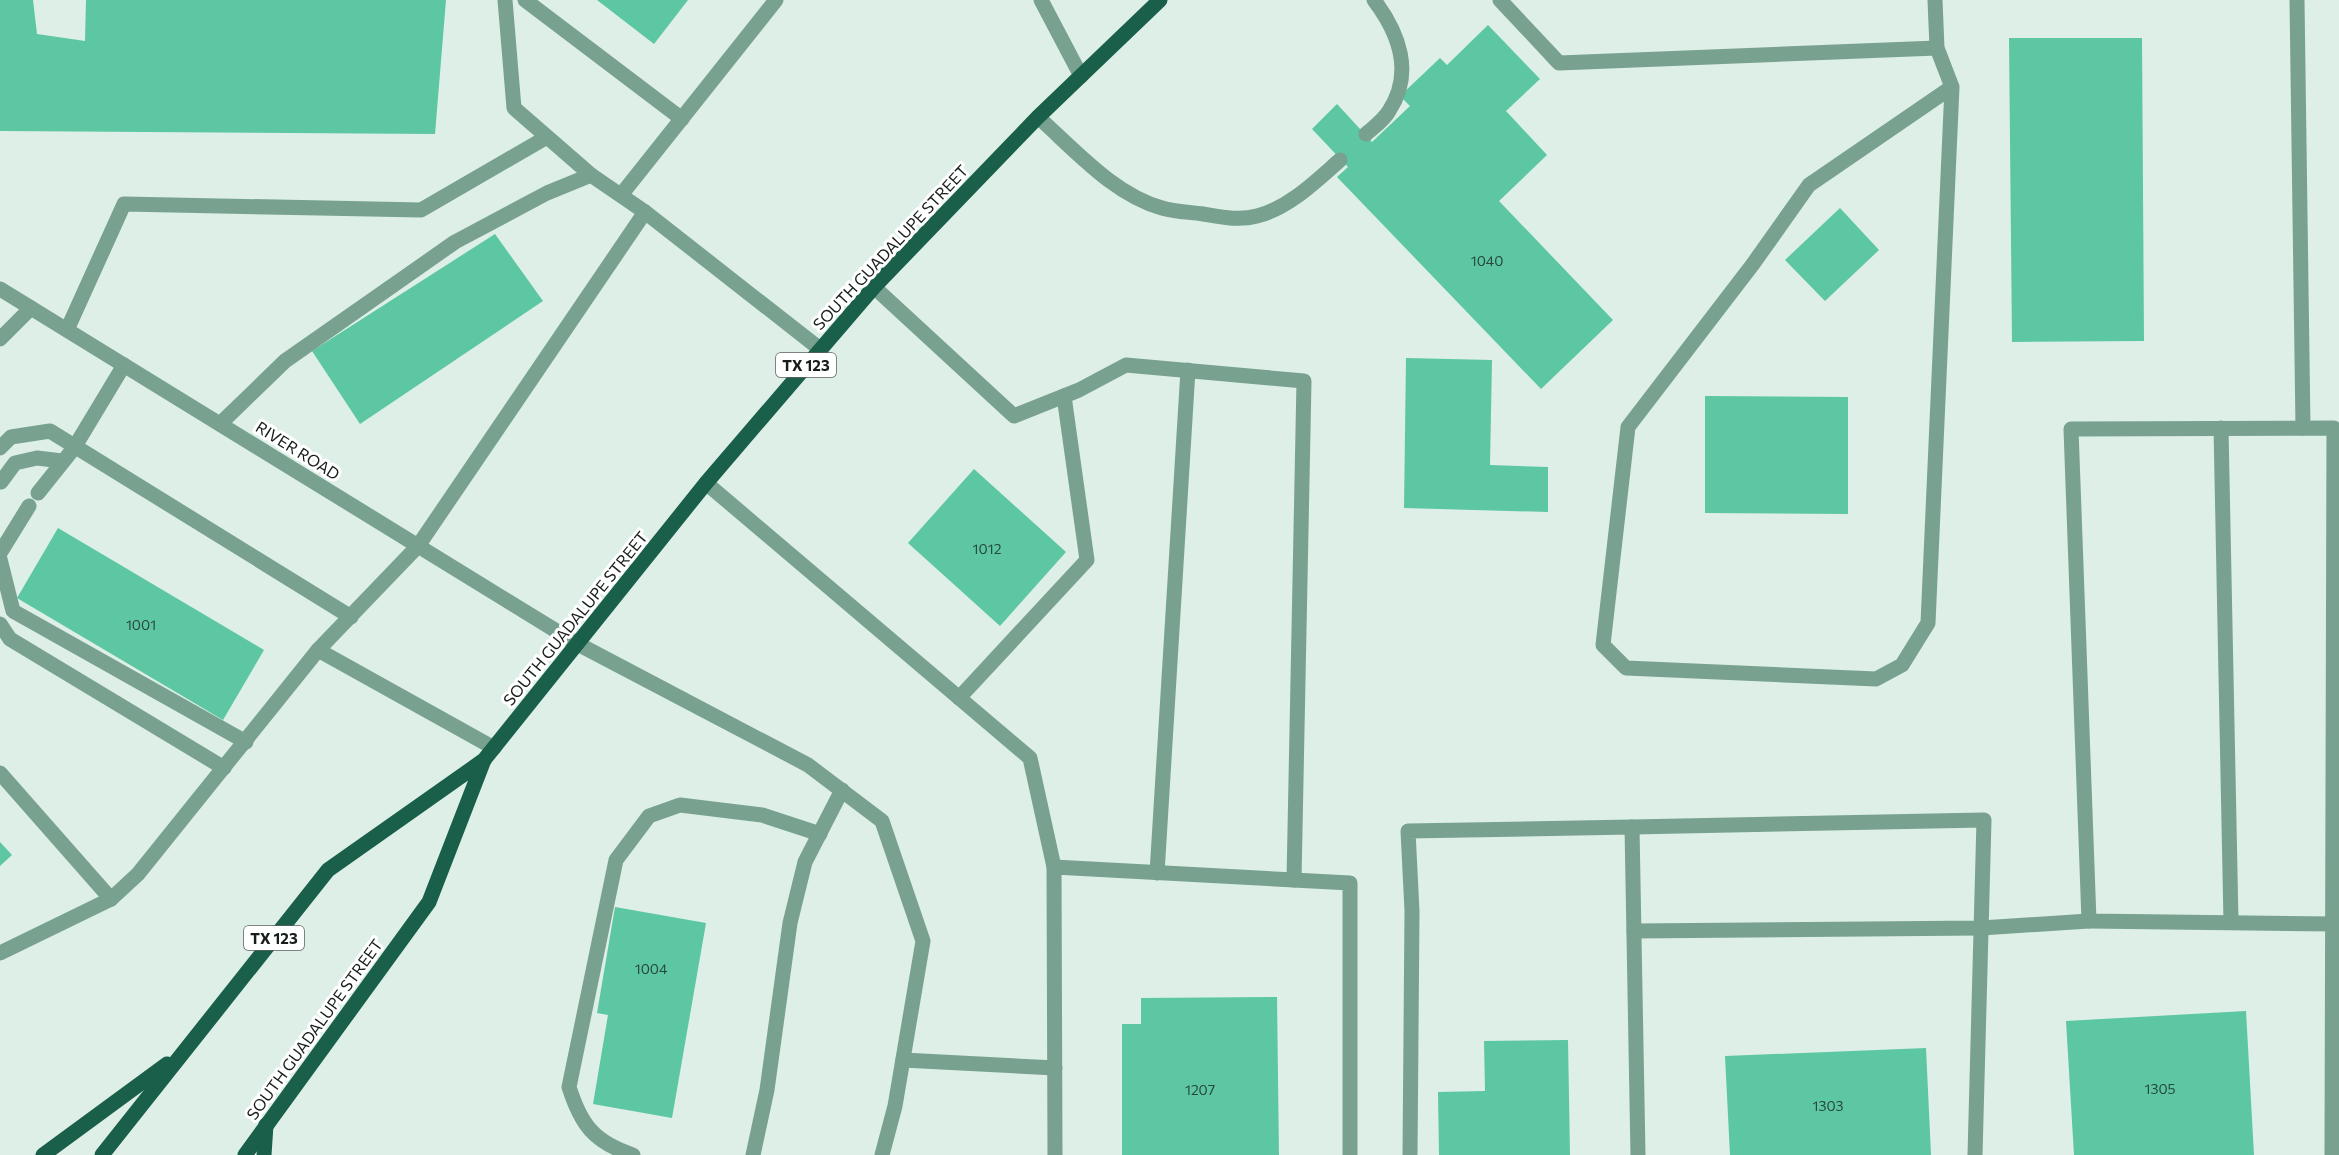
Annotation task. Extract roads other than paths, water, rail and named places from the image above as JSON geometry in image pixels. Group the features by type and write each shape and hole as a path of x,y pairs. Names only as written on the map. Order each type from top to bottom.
{"main road":[{"name":"SOUTH GUADALUPE STREET","path":"245,1155 429,902 489,754 576,643 706,483 874,287 1038,117 1160,0"},
{"name":"SOUTH GUADALUPE STREET","path":"102,1155 328,870 489,754"},
{"path":"43,1155 184,1052"},
{"path":"264,1155 266,1124"}],"street":[{"path":"505,0 514,108 591,175 645,212 820,349"},
{"path":"525,0 682,119"},
{"path":"621,195 776,0"},
{"path":"1041,0 1081,76"},
{"path":"1366,134 1389,113 1397,96 1403,71 1400,49 1390,22 1374,0"},
{"path":"1500,0 1559,63 1937,48"},
{"path":"1935,0 1937,48 1952,87 1928,623 1902,665 1876,679 1626,668 1603,645 1628,427 1753,264 1809,185 1952,87"},
{"path":"2297,0 2303,428"},
{"path":"1038,117 1114,184 1136,198 1163,209 1239,219 1258,216 1277,208 1303,192 1340,160"},
{"path":"67,330 124,204 421,210 547,137"},
{"path":"220,424 285,361 456,242 547,193 591,175"},
{"path":"0,953 111,899 138,874 318,650 417,546 645,212"},
{"path":"874,287 1014,416 1064,396 1126,364 1304,381 1294,880"},
{"name":"RIVER ROAD","path":"0,289 576,643 808,765 882,821 922,941 895,1106 882,1155"},
{"path":"0,339 31,308"},
{"path":"38,493 74,448 124,365"},
{"path":"1157,873 1188,370"},
{"path":"959,698 1087,560 1064,396"},
{"path":"2220,428 2231,922"},
{"path":"2089,921 2071,429 2334,428 2332,1155"},
{"path":"0,448 11,437 50,431 74,448 351,617"},
{"path":"1,482 15,464 37,458 62,461"},
{"path":"706,483 1030,758 1054,867 1055,1155"},
{"path":"0,553 29,506"},
{"path":"0,559 13,611 246,742"},
{"path":"0,624 10,639 224,768"},
{"path":"318,650 489,754"},
{"path":"0,773 111,899"},
{"path":"753,1155 767,1090 790,923 805,862 842,790"},
{"path":"633,1155 609,1147 579,1117 569,1087 616,860 650,816 680,805 762,815 819,834"},
{"path":"1410,1155 1412,911 1408,831 1984,820 1975,1155"},
{"path":"1632,827 1638,1155"},
{"path":"1054,867 1350,883 1350,1155"},
{"path":"1634,931 1981,928 2089,921 2333,924"},
{"path":"903,1060 1055,1068"}]}
